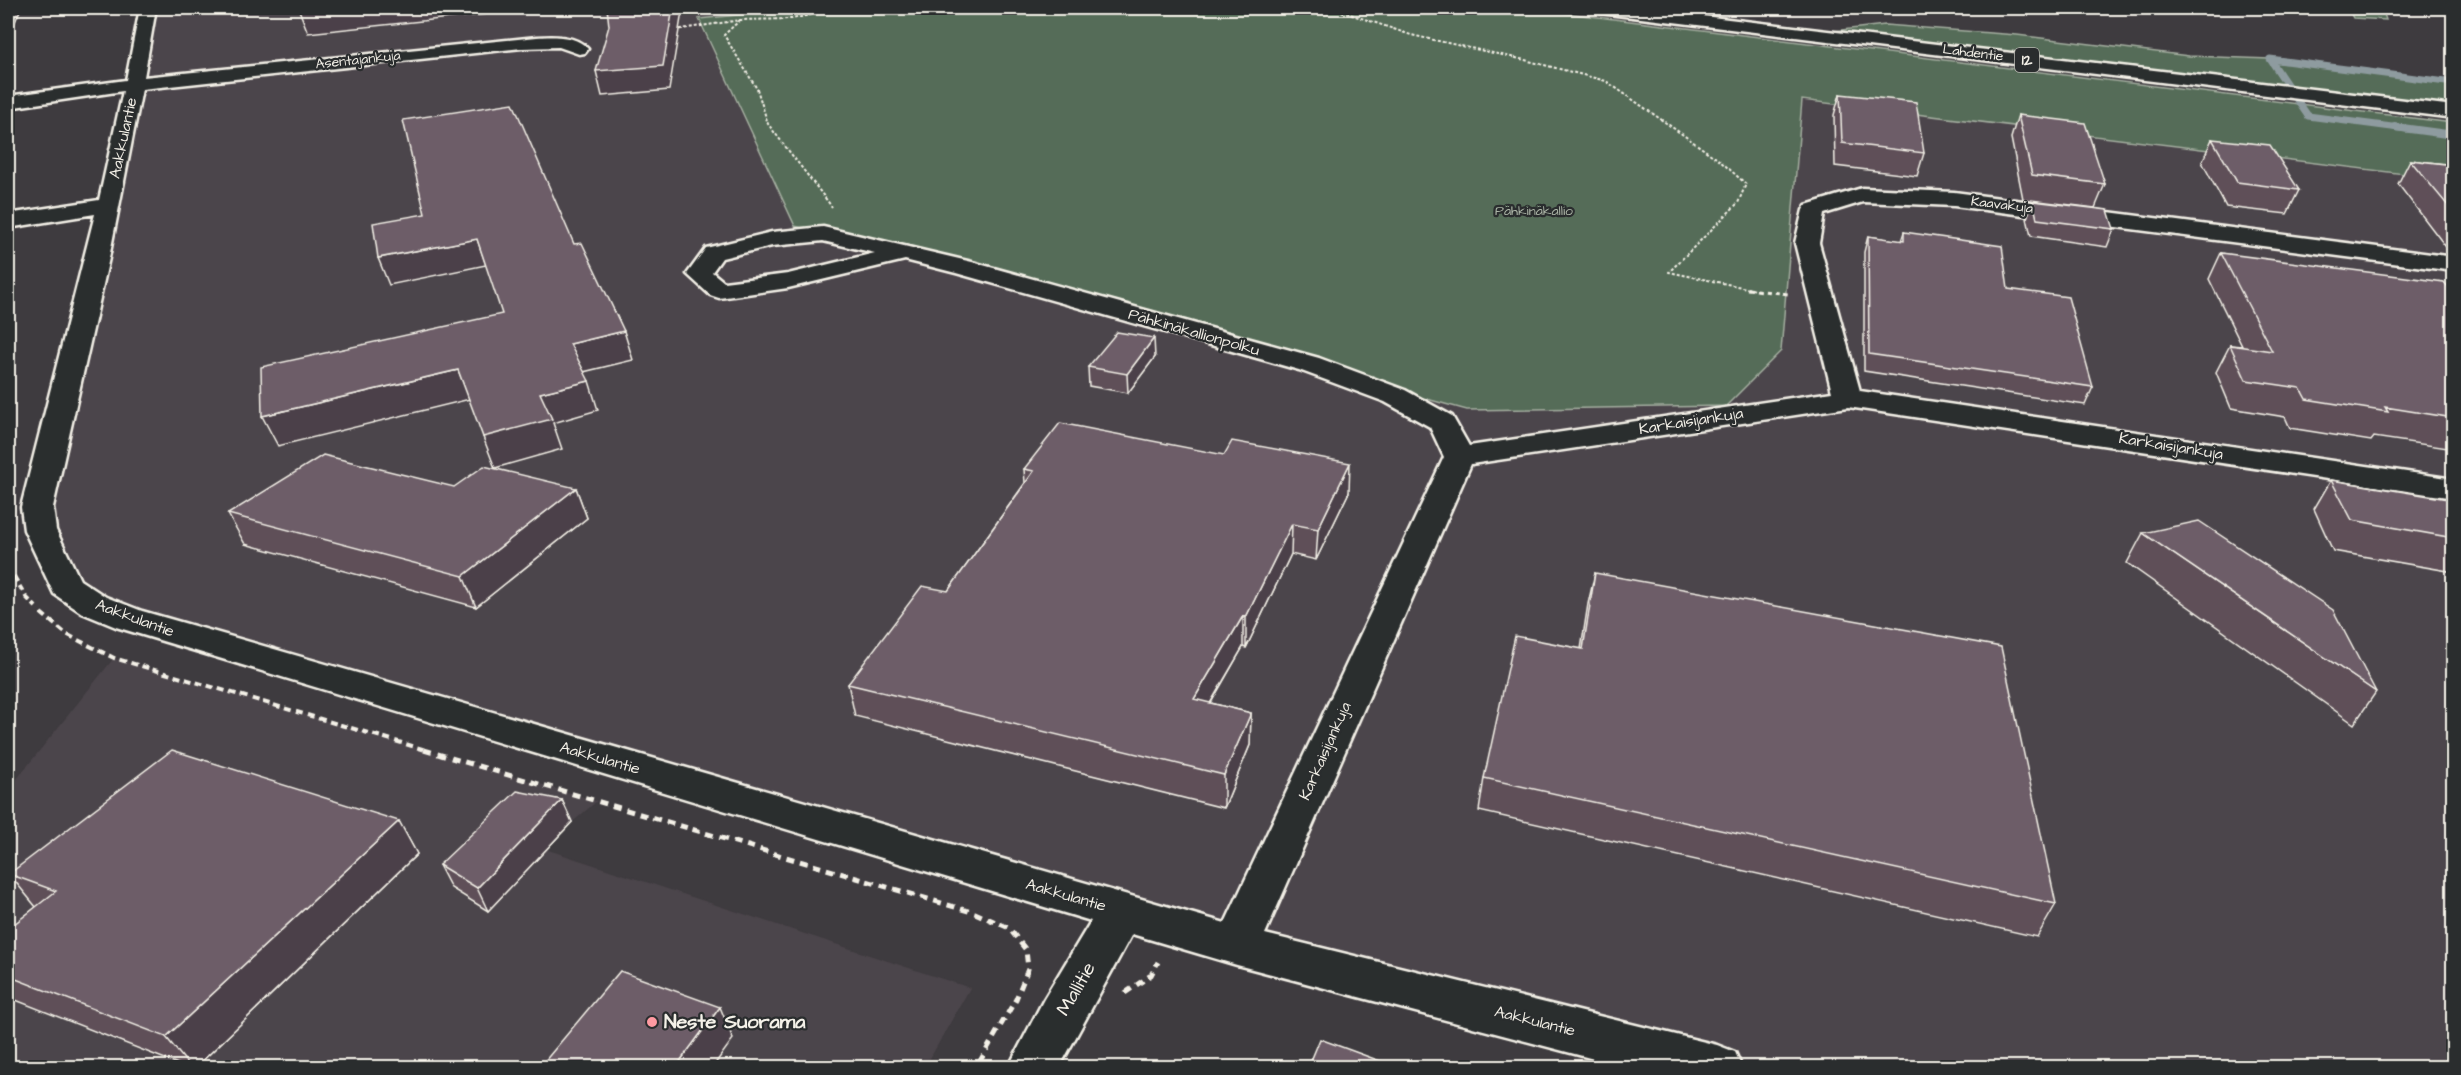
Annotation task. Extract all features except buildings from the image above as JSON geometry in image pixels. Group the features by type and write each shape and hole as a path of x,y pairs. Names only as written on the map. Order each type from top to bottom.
{"main road":[{"name":"Aakkulantie","path":"148,8 135,84 108,206 37,507 40,530 66,586 94,605 129,619 1237,946 1717,1068"},
{"name":"Lahdentie","path":"1600,8 2454,112"},
{"name":"Asentajankuja","path":"8,102 135,84 522,43 551,41 570,43 579,49"},
{"name":"Kaavakuja","path":"1848,398 1807,243 1814,210 1862,195 1954,199 2454,264"},
{"path":"8,221 108,206"},
{"name":"Pähkinäkallionpolku","path":"902,254 788,281 719,290 699,274 714,253 772,238 823,234 963,267 1309,364 1395,396 1442,423 1459,457"},
{"name":"Karkaisijankuja","path":"1237,946 1459,457 1848,398 2454,489"},
{"name":"Mallitie","path":"1033,1068 1061,1014 1121,911"}],"path":[{"path":"674,30 740,20 792,19 841,8"},
{"path":"1332,8 1411,35 1525,60 1606,81 1719,160 1746,184 1738,203 1669,272 1752,290 1821,297"},
{"path":"740,20 724,35 757,89 768,124 790,155 824,194 841,222 845,240"},
{"path":"8,566 26,597 49,622 80,643 114,658 975,913 1009,928 1026,950 1028,969 1016,999 976,1068"}],"shaded area":[{"path":"148,8 774,8 776,10 699,19 1781,351 1802,100 2453,180 2453,1067 1717,1067 94,605 40,530 135,84"},
{"path":"114,658 597,801 542,848 970,988 925,1067 8,1068 8,790"}],"green space":[{"name":"Pähkinäkallio","path":"774,8 1525,8 2453,123 2453,180 1802,100 1781,351 1726,406 1467,410 795,226 699,19 775,11"},
{"path":"2348,8 2382,8 2386,20 2353,18"},
{"path":"1885,25 2017,35 2189,56 2270,59 2453,83 2453,107 1824,32"}],"waterway":[{"path":"2288,86 2270,59 2454,83"},
{"path":"2297,100 2308,116 2407,129"},
{"path":"2395,127 2454,135"}],"place":[{"name":"Neste Suorama","path":"652,1022"}]}
